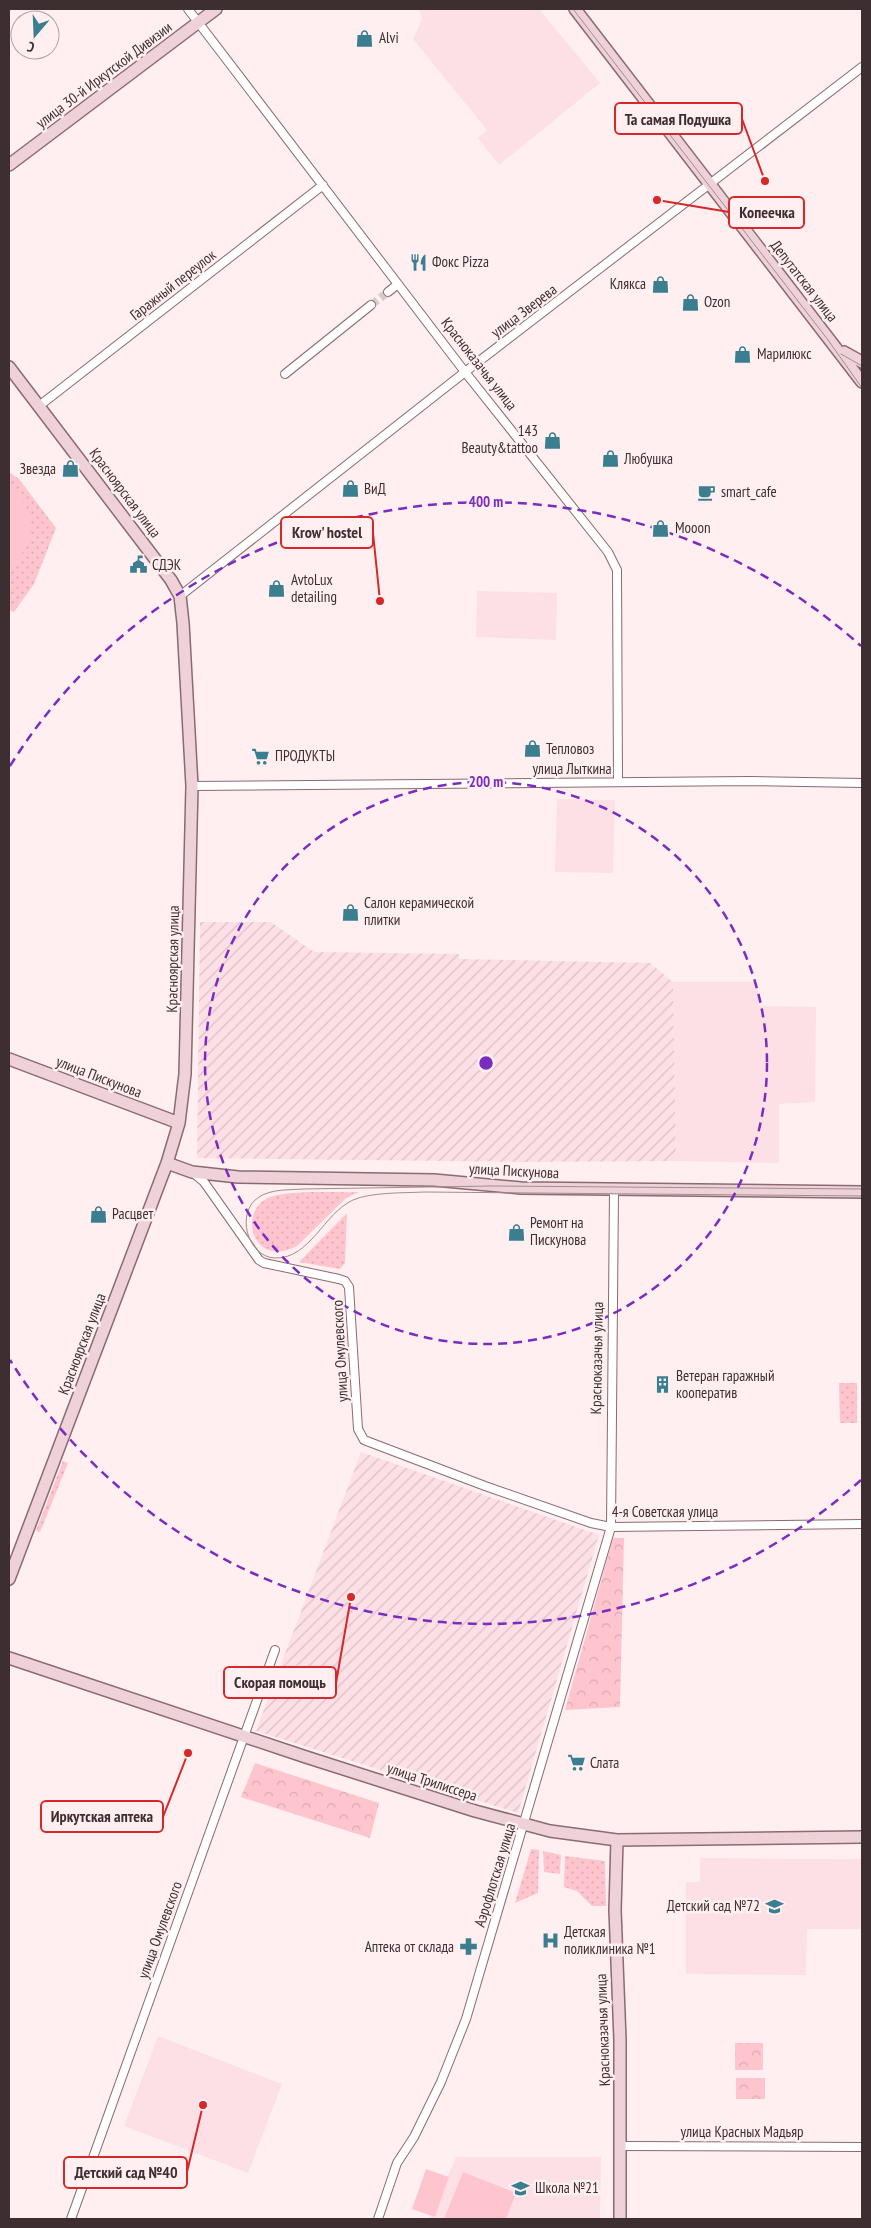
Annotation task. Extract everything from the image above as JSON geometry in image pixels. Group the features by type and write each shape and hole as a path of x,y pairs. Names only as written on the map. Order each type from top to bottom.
{"street":[{"name":"Красноказачья улица","path":"188,9 465,372 602,544 617,570 618,782"},
{"name":"улица 30-й Иркутской Дивизии","path":"9,165 216,9"},
{"name":"Депутатская улица","path":"575,9 862,382"},
{"name":"улица Зверева","path":"180,596 465,372 862,67"},
{"name":"Гаражный переулок","path":"39,406 323,185"},
{"path":"388,292 398,284"},
{"path":"285,374 371,305"},
{"path":"829,338 840,350 862,362"},
{"name":"Красноярская улица","path":"9,367 171,580 180,596 183,613 192,786 185,1074 179,1123 167,1164 9,1579"},
{"name":"улица Лыткина","path":"192,786 618,782 862,783"},
{"name":"улица Пискунова","path":"9,1059 179,1123"},
{"name":"улица Пискунова","path":"167,1164 192,1172 238,1177 434,1180 521,1188 862,1192"},
{"name":"улица Омулевского","path":"192,1172 204,1182 259,1260 264,1263 339,1279 345,1281 349,1287 358,1429 364,1440"},
{"name":"Красноказачья улица","path":"610,1528 614,1190"},
{"name":"4-я Советская улица","path":"364,1440 485,1486 610,1528 862,1524"},
{"name":"Аэрофлотская улица","path":"378,2219 397,2163 414,2137 454,2054 466,2019 610,1528"},
{"name":"улица Омулевского","path":"71,2219 275,1650"},
{"name":"улица Трилиссера","path":"9,1658 243,1737 475,1811 550,1831 617,1840 862,1838"},
{"name":"Красноказачья улица","path":"617,1840 615,1910 621,2146 620,2219"},
{"name":"улица Красных Мадьяр","path":"621,2146 862,2147"}],"shaded area":[{"path":"419,9 539,9 600,83 499,165 478,138 487,130 413,39 422,19"},
{"path":"477,591 557,593 556,640 476,637"},
{"path":"557,799 615,800 613,873 555,872"},
{"path":"200,922 271,922 314,952 459,954 459,959 651,963 652,966 673,982 676,1161 521,1162 197,1158"},
{"path":"673,982 757,982 759,1006 816,1007 815,1102 779,1104 779,1163 676,1161"},
{"path":"361,1452 599,1535 518,1813 256,1731"},
{"name":"Детский сад №72","path":"700,1858 862,1859 862,1929 807,1929 806,1975 686,1974 686,1882 700,1882"},
{"path":"158,2036 282,2084 248,2173 124,2126"},
{"name":"Школа №21","path":"456,2157 601,2157 600,2219 429,2219"}],"green space":[{"path":"9,472 19,479 56,528 34,584 14,612 9,610"},
{"path":"9,486 26,507 30,517 31,528 25,549 9,570"},
{"path":"311,1192 359,1192 346,1198 297,1246 282,1251 270,1251 261,1245 255,1237 252,1227 253,1216 266,1199 285,1194"},
{"path":"347,1213 345,1263 340,1269 299,1262"},
{"path":"839,1383 857,1383 857,1423 840,1423"},
{"path":"63,1461 68,1463 40,1532 36,1531"},
{"path":"613,1538 624,1538 620,1707 565,1710"},
{"path":"255,1763 379,1803 370,1838 241,1797"},
{"path":"531,1849 539,1850 538,1893 515,1903"},
{"path":"543,1851 561,1855 560,1874 544,1872"},
{"path":"565,1856 605,1861 606,1906 592,1906 577,1891 564,1887"},
{"path":"735,2043 763,2043 763,2070 735,2070"},
{"path":"736,2078 765,2078 765,2099 736,2099"},
{"path":"426,2169 449,2177 435,2217 412,2209"},
{"path":"463,2172 516,2193 506,2219 444,2219"}],"tunnel":[{"path":"371,305 388,292"}],"tram line":[{"path":"573,9 828,340 862,388"},
{"path":"841,354 862,366"},
{"path":"862,1189 492,1186 303,1189 275,1191 264,1194 252,1204 247,1213 246,1223 251,1242 257,1250 265,1256 275,1258 287,1256 298,1251 343,1206 360,1197 378,1194 425,1192 862,1196"}],"place":[{"name":"Alvi","path":"365,38"},
{"name":"Та самая Подушка","path":"765,181"},
{"name":"Копеечка","path":"657,200"},
{"name":"Фокс Pizza","path":"418,262"},
{"name":"Клякса","path":"660,284"},
{"name":"Ozon","path":"690,302"},
{"name":"Марилюкс","path":"743,354"},
{"name":"143 Beauty&tattoo","path":"552,440"},
{"name":"Любушка","path":"610,459"},
{"name":"Звезда","path":"70,469"},
{"name":"ВиД","path":"350,489"},
{"name":"smart_cafe","path":"707,492"},
{"name":"Mooon","path":"661,528"},
{"name":"СДЭК","path":"138,565"},
{"name":"AvtoLux detailing","path":"277,589"},
{"name":"Krow' hostel","path":"380,601"},
{"name":"Тепловоз","path":"532,749"},
{"name":"ПРОДУКТЫ","path":"261,756"},
{"name":"Салон керамической плитки","path":"350,912"},
{"name":"Расцвет","path":"98,1214"},
{"name":"Ремонт на Пискунова","path":"516,1232"},
{"name":"Ветеран гаражный кооператив","path":"662,1385"},
{"name":"Скорая помощь","path":"351,1597"},
{"name":"Иркутская аптека","path":"188,1753"},
{"name":"Слата","path":"576,1763"},
{"name":"Детский сад №72","path":"774,1906"},
{"name":"Детская поликлиника №1","path":"550,1941"},
{"name":"Аптека от склада","path":"468,1947"},
{"name":"Детский сад №40","path":"203,2105"},
{"name":"Школа №21","path":"521,2188"}]}
